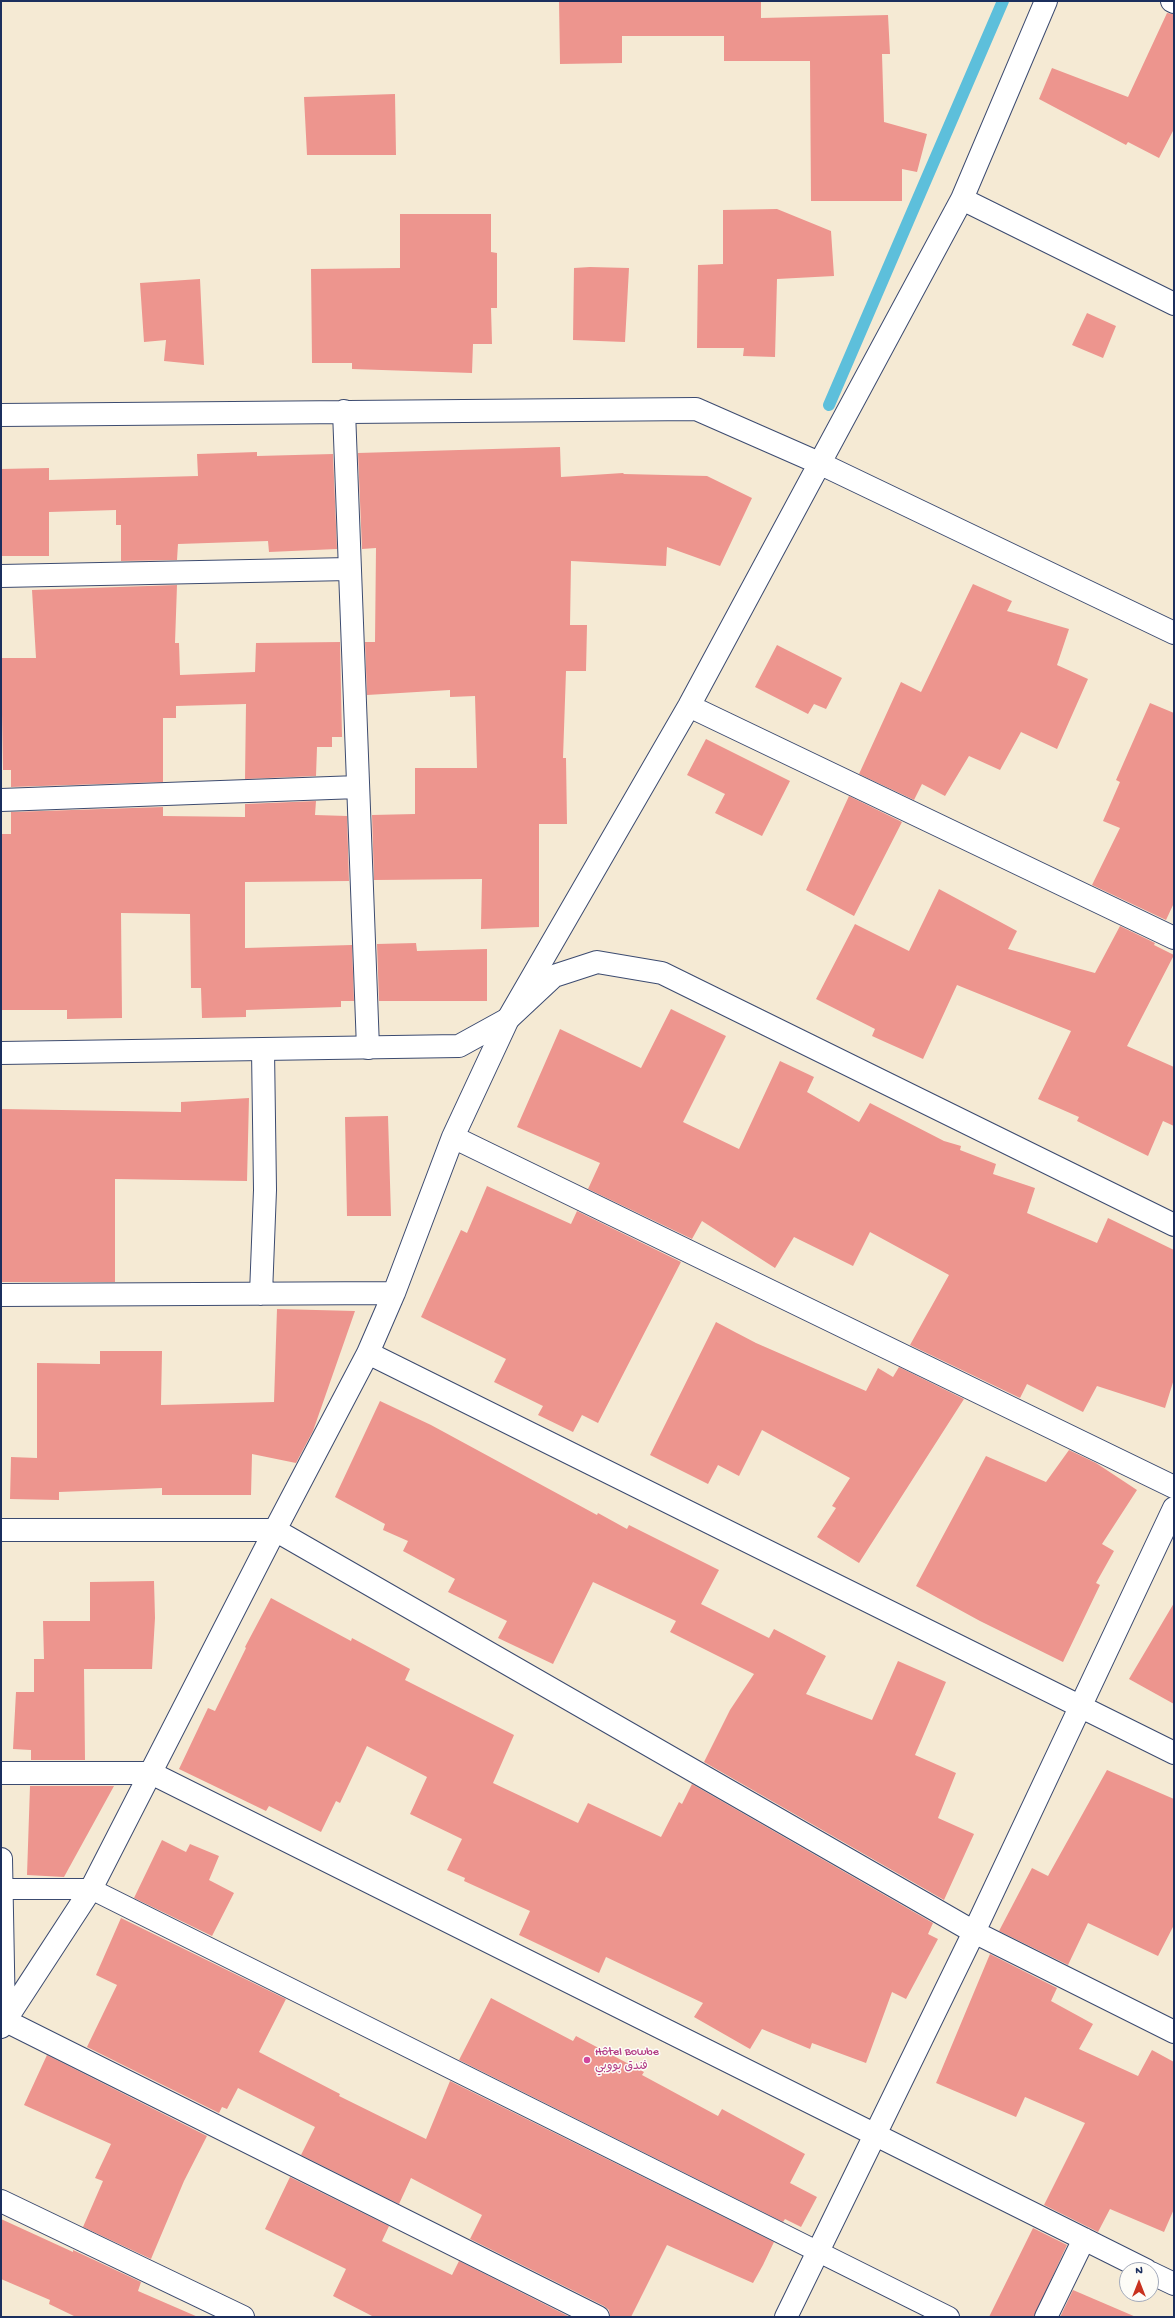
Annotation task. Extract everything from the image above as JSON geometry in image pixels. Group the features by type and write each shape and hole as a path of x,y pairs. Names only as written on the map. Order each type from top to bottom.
{"street":[{"path":"3,2024 91,1889 275,1530 368,1354 394,1293 453,1137 508,1019 689,706 962,199 1046,1"},
{"path":"962,199 1174,304"},
{"path":"1,414 696,409 820,463 1174,633"},
{"path":"344,411 368,1048"},
{"path":"1,576 349,569"},
{"path":"689,706 1174,938"},
{"path":"1,800 358,787"},
{"path":"1,1053 459,1046 508,1019 554,976 597,962 662,973 1174,1224"},
{"path":"261,1294 265,1190 263,1050"},
{"path":"453,1137 1174,1486"},
{"path":"1,1295 394,1293"},
{"path":"368,1354 1174,1753"},
{"path":"786,2317 974,1932 1174,1508"},
{"path":"1,1530 275,1530 974,1932 1174,2032"},
{"path":"1,1773 151,1773 1130,2262"},
{"path":"1,1859 3,2024"},
{"path":"3,2024 598,2317"},
{"path":"1,2201 221,2312 243,2317"},
{"path":"1046,2317 1084,2239"},
{"path":"1159,2277 1174,2284"}],"lane":[{"path":"1,1889 91,1889 949,2317"}],"building":[{"path":"559,1 761,1 761,18 888,15 890,54 882,54 884,122 927,134 917,172 902,169 902,201 811,201 810,61 724,61 724,36 622,36 622,63 560,64"},
{"path":"1167,13 1174,14 1174,129 1159,158 1128,142 1126,145 1039,99 1052,68 1128,97"},
{"path":"395,94 396,155 307,155 304,97"},
{"path":"777,209 831,231 834,276 777,279 775,357 743,356 744,348 697,348 698,265 723,264 723,210"},
{"path":"400,214 491,214 491,252 497,253 497,308 491,308 492,344 473,344 472,373 352,369 352,363 312,363 311,269 400,268"},
{"path":"574,268 629,268 625,342 573,340"},
{"path":"200,279 204,365 164,361 166,340 144,342 140,283"},
{"path":"1087,313 1116,326 1103,358 1072,345"},
{"path":"560,447 561,477 623,473 707,476 752,498 720,566 667,547 666,566 571,561 570,625 587,625 586,671 566,671 563,758 566,758 567,824 539,824 539,927 481,929 482,879 374,880 372,815 415,814 415,768 477,768 475,696 450,697 450,690 367,695 365,642 375,642 376,548 362,549 358,453"},
{"path":"257,452 257,456 333,454 337,549 269,552 268,541 178,544 177,560 121,561 121,525 116,525 116,510 49,512 49,556 1,556 1,469 49,468 49,480 198,476 197,454"},
{"path":"973,584 1012,601 1007,611 1069,629 1057,665 1088,679 1057,749 1021,732 1000,770 969,756 945,796 922,784 914,800 859,774 901,682 921,692"},
{"path":"177,585 175,643 179,643 180,675 255,672 256,643 340,642 342,737 332,737 332,747 317,747 316,776 245,779 246,704 176,706 176,718 163,718 163,782 11,787 11,770 3,770 1,658 36,658 32,590"},
{"path":"777,645 842,678 826,709 814,704 808,714 755,687"},
{"path":"1150,703 1174,713 1174,903 1166,920 1092,885 1120,828 1103,821 1120,782 1116,780"},
{"path":"706,739 790,781 762,836 715,813 725,794 687,775"},
{"path":"849,796 902,822 854,916 806,890"},
{"path":"316,801 315,815 347,816 349,881 245,882 245,948 352,945 354,1001 341,1001 341,1007 246,1010 246,1017 202,1018 201,988 191,988 190,914 121,913 122,1018 67,1019 67,1010 1,1010 1,834 11,834 11,812 163,807 163,816 245,817 245,804"},
{"path":"939,889 1017,931 1008,949 1095,973 1120,926 1155,943 1154,945 1174,955 1127,1046 1174,1067 1174,1126 1163,1121 1148,1156 1077,1121 1079,1117 1038,1099 1071,1031 957,985 923,1059 872,1036 875,1029 816,999 855,924 909,951"},
{"path":"416,943 417,951 487,949 487,1001 379,1001 377,944"},
{"path":"671,1009 726,1036 683,1122 739,1149 780,1061 814,1077 807,1092 859,1122 870,1103 944,1141 961,1146 960,1150 996,1164 993,1174 1035,1188 1027,1213 1097,1243 1108,1218 1174,1250 1174,1379 1165,1408 1097,1386 1083,1412 1027,1384 1020,1398 910,1345 949,1275 870,1232 853,1266 794,1237 775,1268 702,1221 692,1239 588,1189 600,1163 517,1127 560,1029 641,1068"},
{"path":"249,1098 247,1181 115,1179 115,1282 1,1282 2,1109 181,1112 181,1102"},
{"path":"388,1116 391,1216 347,1216 345,1117"},
{"path":"487,1186 571,1224 577,1211 681,1262 598,1423 582,1415 573,1432 538,1415 543,1406 494,1382 506,1359 421,1317 461,1230 467,1233"},
{"path":"277,1309 355,1311 313,1431 296,1463 252,1454 251,1495 162,1495 162,1488 59,1492 59,1500 10,1499 11,1457 37,1458 37,1363 100,1364 100,1351 162,1351 161,1405 274,1402"},
{"path":"716,1322 756,1343 866,1391 878,1368 893,1377 899,1367 964,1399 859,1563 817,1537 836,1508 832,1506 850,1478 762,1430 739,1476 718,1465 708,1484 650,1455"},
{"path":"380,1401 431,1425 597,1515 598,1513 627,1529 629,1525 719,1570 701,1604 769,1638 774,1629 826,1656 806,1694 872,1720 898,1661 946,1682 915,1755 956,1773 938,1818 974,1834 944,1900 704,1762 730,1710 754,1674 670,1632 676,1621 593,1582 553,1664 498,1638 507,1621 448,1592 455,1579 403,1551 408,1541 383,1530 385,1524 335,1497"},
{"path":"1069,1450 1096,1463 1137,1490 1102,1544 1114,1551 1096,1583 1100,1585 1063,1662 980,1621 916,1586 986,1456 1046,1482"},
{"path":"154,1581 155,1618 152,1669 84,1669 85,1760 31,1760 31,1750 13,1749 16,1692 34,1692 34,1659 44,1659 43,1621 90,1621 90,1582"},
{"path":"271,1598 351,1641 352,1638 410,1669 405,1680 514,1735 493,1783 578,1823 588,1803 661,1837 679,1802 682,1804 692,1784 933,1923 928,1934 938,1939 906,1999 892,1992 866,2063 812,2043 810,2049 762,2029 750,2049 694,2017 703,2003 606,1957 599,1973 519,1935 530,1911 464,1881 465,1878 447,1870 462,1839 410,1814 427,1777 367,1746 340,1803 336,1801 321,1832 269,1806 266,1811 179,1769 208,1708 215,1711 246,1648 245,1647"},
{"path":"1174,1603 1174,1704 1129,1679"},
{"path":"1107,1770 1174,1799 1174,1925 1158,1956 1088,1923 1068,1965 999,1931 1032,1868 1048,1876"},
{"path":"30,1786 114,1786 64,1877 27,1875"},
{"path":"162,1840 186,1852 190,1844 219,1856 209,1880 234,1893 212,1936 134,1898"},
{"path":"121,1918 286,1999 259,2052 340,2094 339,2096 426,2139 450,2081 774,2242 753,2283 667,2245 631,2317 610,2317 609,2310 604,2306 470,2239 482,2215 411,2178 399,2204 301,2155 315,2127 238,2088 227,2109 222,2107 219,2113 87,2047 117,1985 96,1975"},
{"path":"990,1954 1057,1988 1051,2001 1093,2024 1079,2049 1138,2076 1152,2050 1174,2062 1174,2209 1164,2232 1110,2209 1098,2232 1044,2205 1085,2123 1025,2097 1016,2117 936,2083"},
{"path":"491,1998 573,2041 576,2036 644,2072 642,2075 718,2116 722,2109 805,2154 790,2183 817,2197 801,2227 785,2219 783,2222 459,2060"},
{"path":"47,2055 207,2136 184,2181 151,2259 83,2227 103,2181 95,2178 111,2144 24,2105"},
{"path":"290,2177 389,2226 382,2241 452,2275 459,2261 570,2317 374,2317 333,2296 346,2269 265,2229"},
{"path":"1,2219 73,2252 73,2250 141,2282 138,2291 198,2317 76,2317 49,2304 50,2300 1,2279"},
{"path":"1033,2228 1067,2245 1034,2317 989,2317"},
{"path":"1073,2290 1136,2317 1060,2317"}],"waterway":[{"path":"829,405 1003,1"}],"place":[{"name":"Hôtel Bowbe فندق بووبي","path":"587,2060"}]}
